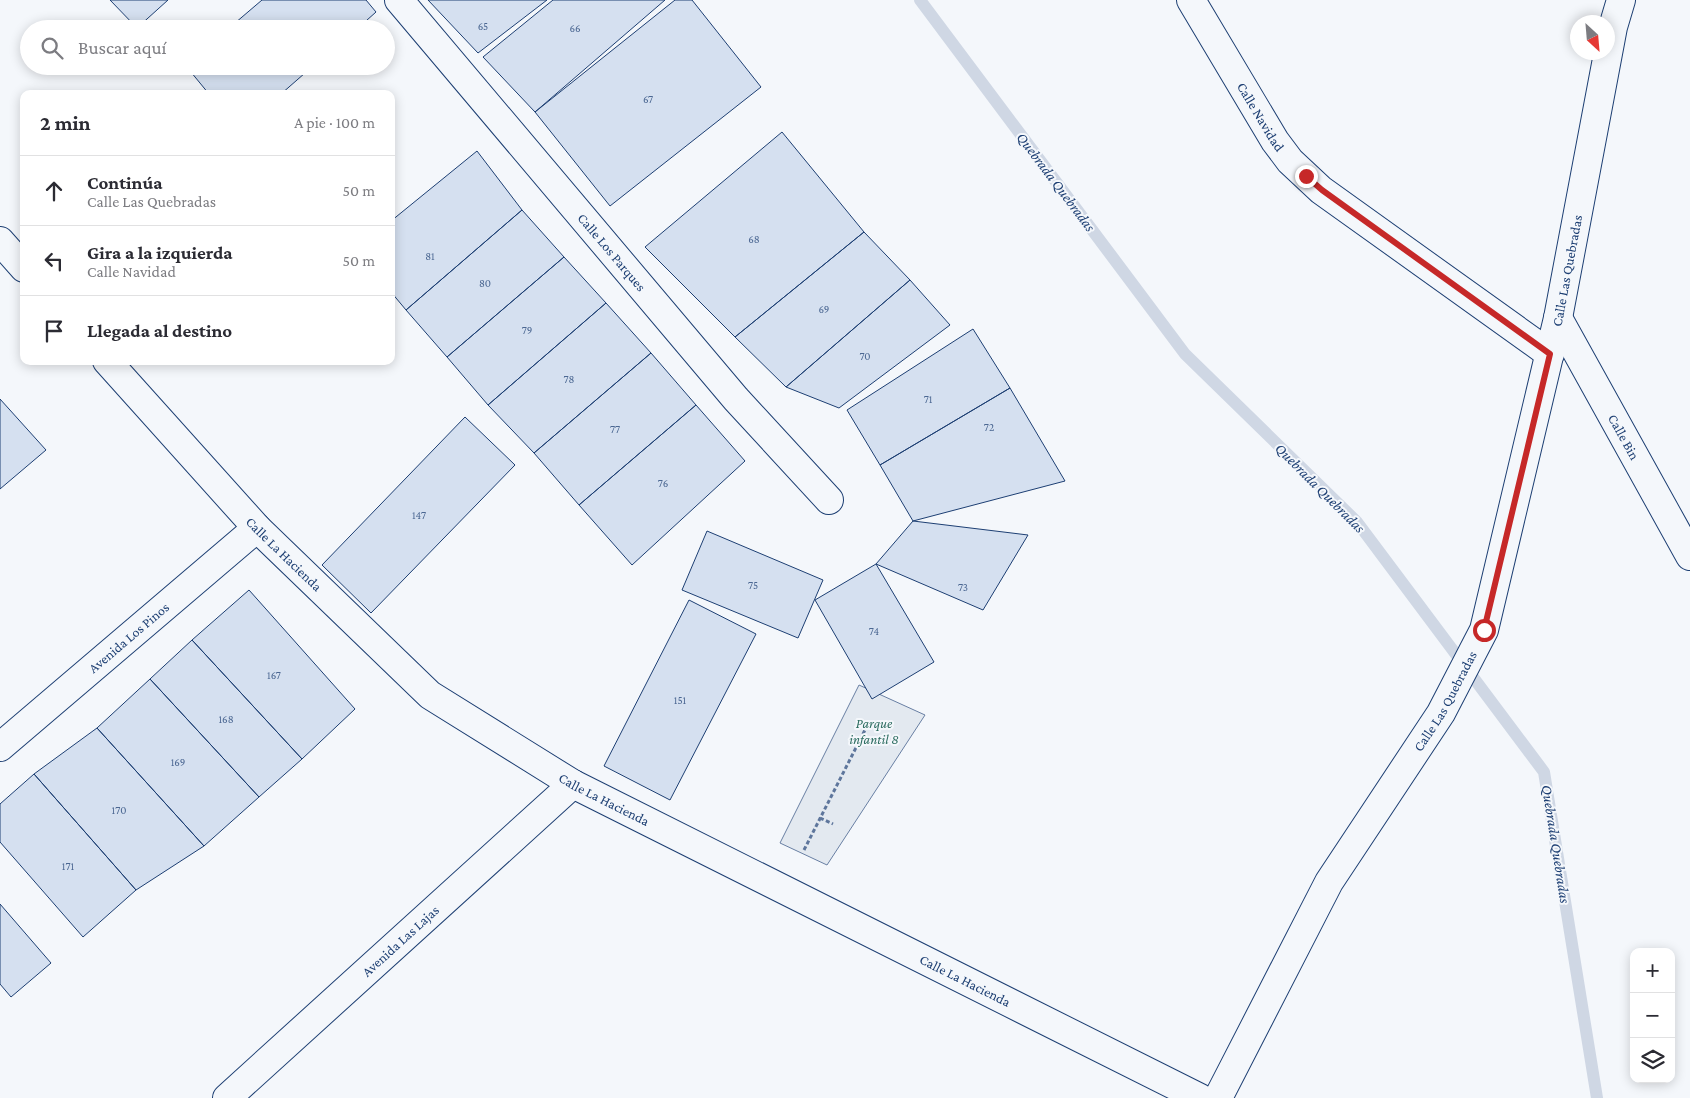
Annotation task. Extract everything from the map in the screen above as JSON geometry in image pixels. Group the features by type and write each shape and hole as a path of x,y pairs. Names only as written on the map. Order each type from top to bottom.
{"street":[{"name":"Calle Los Parques","path":"399,0 736,399 829,500"},
{"name":"Calle Navidad","path":"1191,0 1276,141 1301,171 1322,190 1550,354"},
{"name":"Calle Las Quebradas","path":"1218,1098 1329,882 1441,713 1484,630 1558,318 1613,27 1621,0"},
{"path":"0,241 20,264"},
{"name":"Calle Bin","path":"1558,318 1690,556"},
{"name":"Calle La Hacienda","path":"112,365 256,528 430,695 573,784 1200,1098"},
{"name":"Avenida Los Pinos","path":"0,748 256,528"},
{"name":"Avenida Las Lajas","path":"227,1098 573,784"}],"path":[{"path":"804,850 867,726"},
{"path":"820,818 833,824"}],"green space":[{"name":"Parque infantil 8","path":"859,685 925,715 827,865 780,843"}],"building":[{"path":"110,0 168,0 146,20 129,20"},
{"path":"262,0 366,0 376,12 367,20 239,20"},
{"path":"428,0 547,0 478,53"},
{"path":"553,0 665,0 535,112 483,57"},
{"path":"675,0 692,0 761,87 610,206 535,112"},
{"path":"193,75 303,75 286,90 206,90"},
{"path":"782,132 864,232 735,337 645,247"},
{"path":"477,151 522,210 406,310 395,297 395,218"},
{"path":"522,210 564,257 447,357 406,310"},
{"path":"864,232 910,280 786,387 735,337"},
{"path":"564,257 606,303 488,405 447,357"},
{"path":"910,280 950,325 839,408 786,387"},
{"path":"606,303 651,353 534,453 488,405"},
{"path":"973,329 1010,388 880,465 847,410"},
{"path":"651,353 696,405 579,505 534,453"},
{"path":"1010,388 1065,481 913,521 880,465"},
{"path":"0,399 46,450 0,489"},
{"path":"696,405 745,461 632,565 579,505"},
{"path":"465,417 515,465 371,613 322,565"},
{"path":"913,521 1028,535 983,610 876,564"},
{"path":"707,531 823,580 798,638 682,590"},
{"path":"876,564 934,662 872,699 815,600"},
{"path":"249,590 355,709 302,759 192,640"},
{"path":"689,600 756,634 670,800 604,766"},
{"path":"192,640 302,759 259,797 150,679"},
{"path":"150,679 259,797 204,846 97,728"},
{"path":"97,728 204,846 136,890 34,774"},
{"path":"34,774 136,890 83,937 0,842 0,804"},
{"path":"0,904 51,963 11,997 0,984"}],"waterway":[{"name":"Quebrada Quebradas","path":"920,0 1185,354 1357,522 1544,772 1597,1098"}],"route":[{"path":"1306,176 1322,190 1550,354 1484,630"}]}
